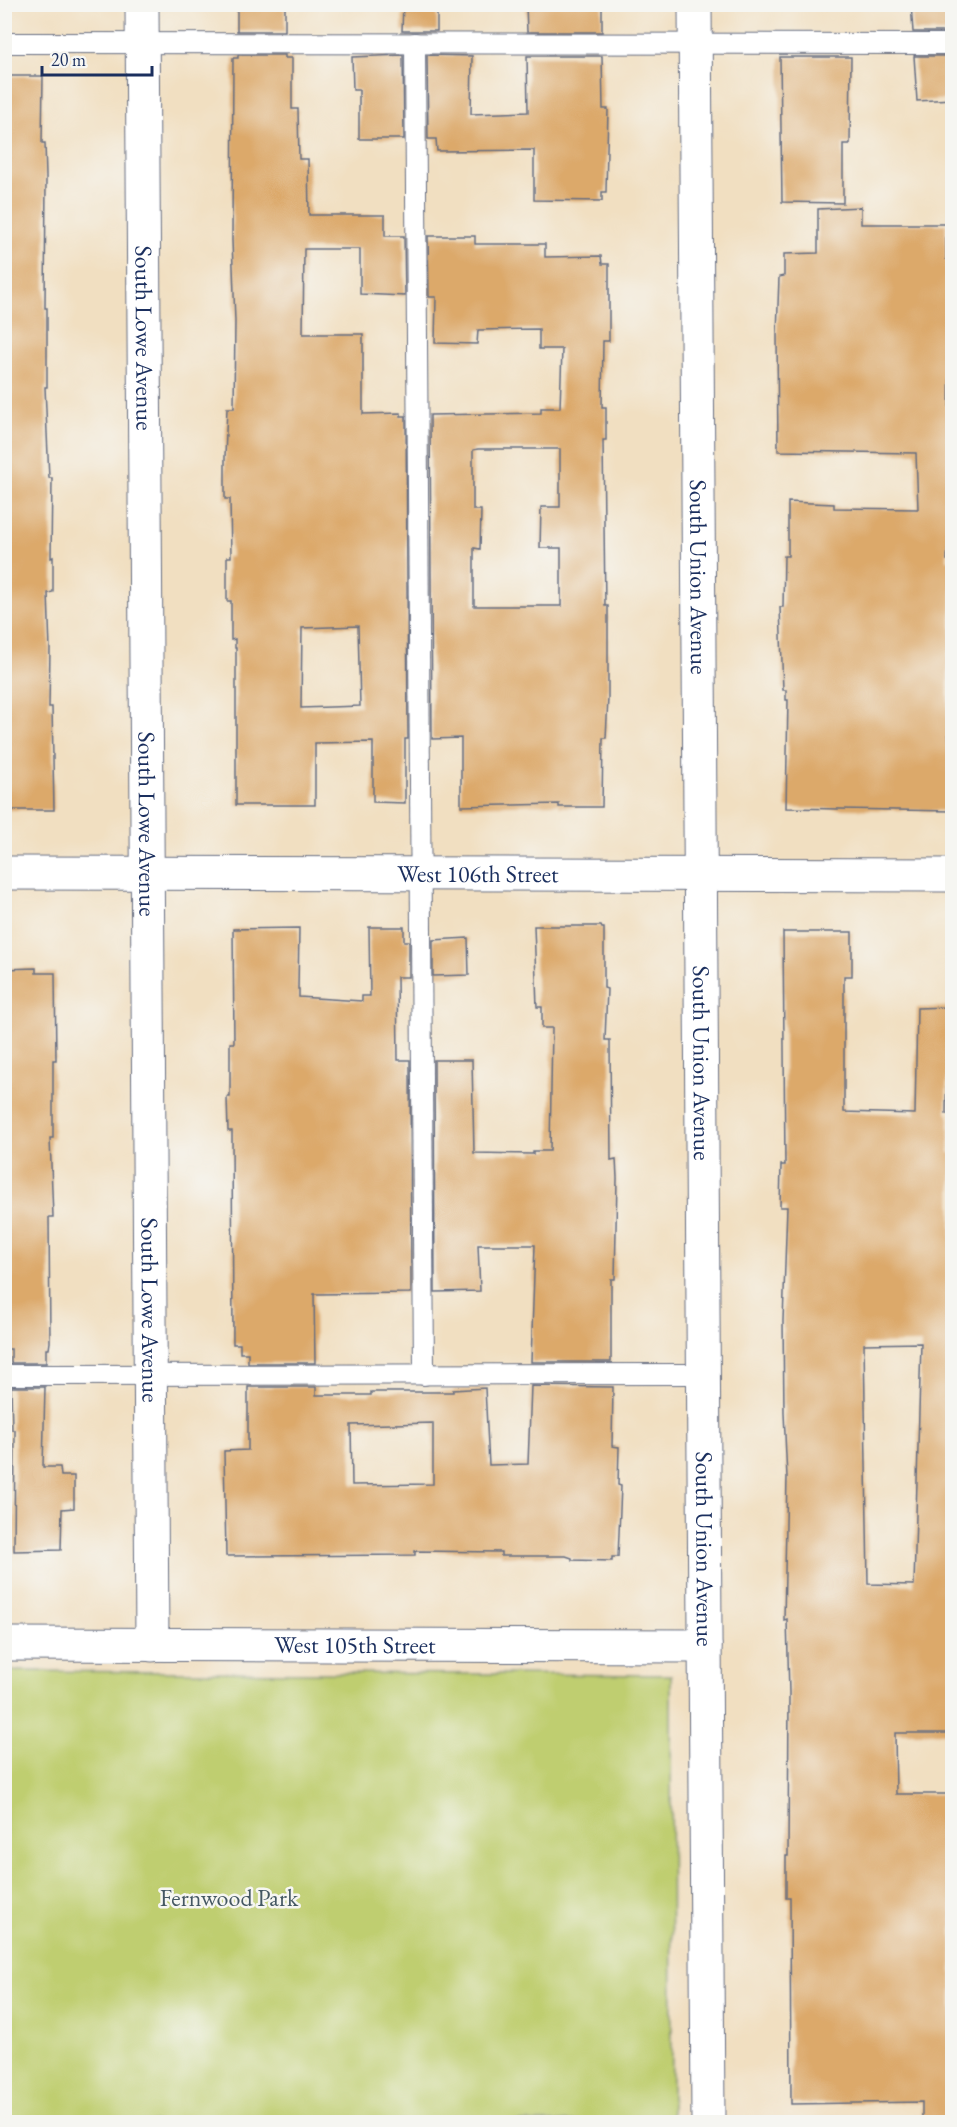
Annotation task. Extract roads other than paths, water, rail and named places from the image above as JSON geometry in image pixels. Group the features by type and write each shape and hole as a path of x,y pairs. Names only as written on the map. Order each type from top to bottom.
{"street":[{"name":"South Lowe Avenue","path":"142,4 152,1645"},
{"name":"South Union Avenue","path":"695,4 708,2122"},
{"name":"West 106th Street","path":"4,873 952,875"},
{"name":"West 105th Street","path":"4,1644 705,1646"}],"lane":[{"path":"4,43 952,44"},
{"path":"415,44 424,1375"},
{"path":"4,1376 703,1374"}],"park label":[{"name":"Fernwood Park","path":"229,1898"}]}
